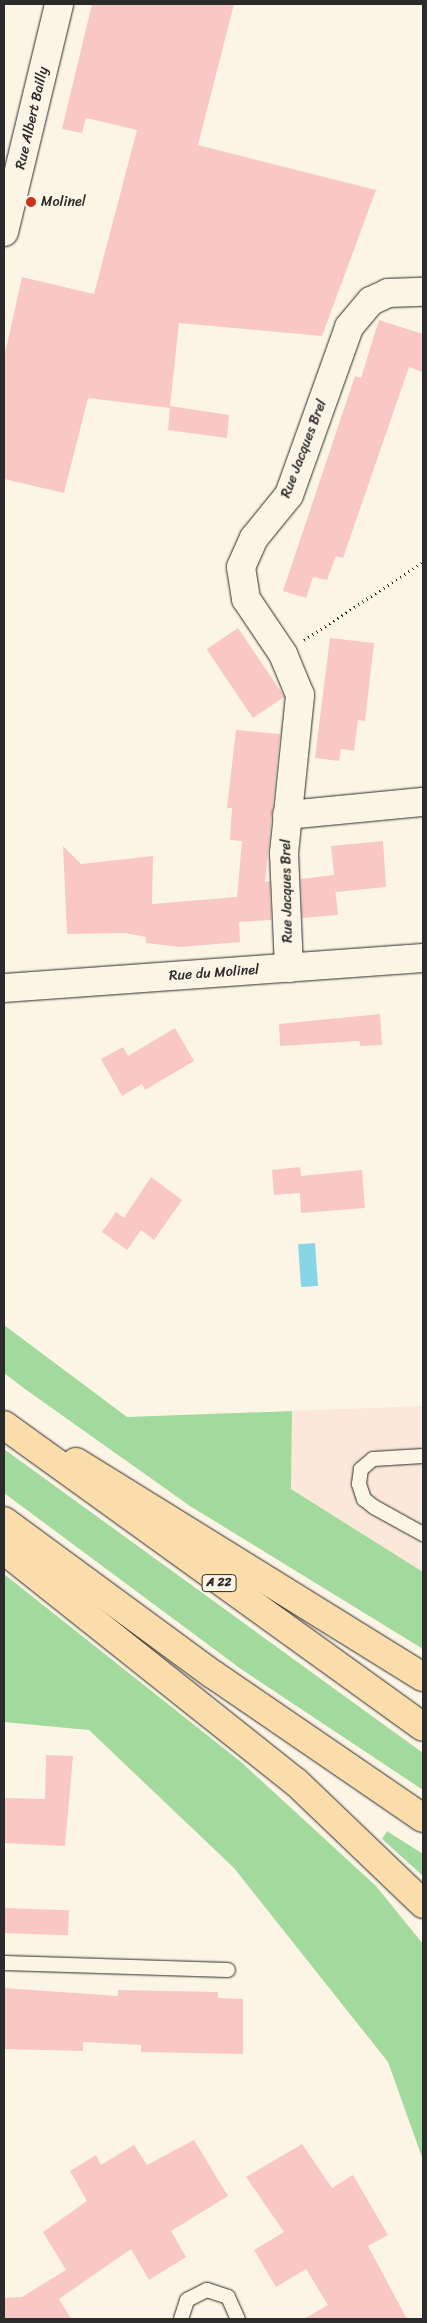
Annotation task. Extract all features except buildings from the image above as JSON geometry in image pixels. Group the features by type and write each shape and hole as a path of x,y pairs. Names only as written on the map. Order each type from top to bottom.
{"highway":[{"path":"10,1430 114,1482 423,1677"},
{"name":"A 22","path":"10,1430 423,1727"},
{"path":"4,1521 214,1675 423,1818"},
{"path":"4,1550 296,1782 423,1904"}],"street":[{"name":"Rue Albert Bailly","path":"4,232 59,4"},
{"name":"Rue Jacques Brel","path":"289,968 284,884 287,815 300,695 283,654 246,599 241,582 246,552 289,496 349,327 358,313 388,293 423,292"},
{"path":"287,815 423,802"},
{"name":"Rue du Molinel","path":"4,988 423,958"}],"lane":[{"path":"423,1456 373,1459 361,1469 359,1484 364,1499 374,1507 423,1534"},
{"path":"4,1963 228,1970"},
{"path":"181,2319 188,2300 207,2290 228,2297 238,2319"}],"path":[{"path":"283,654 423,562"}],"shaded area":[{"path":"423,1406 423,1572 291,1489 292,1411"}],"green space":[{"path":"4,1325 127,1417 292,1411 291,1489 423,1572 423,1649 190,1506 4,1373"},
{"path":"4,1449 423,1753 423,1790 241,1669 4,1493"},
{"path":"4,1574 241,1762 376,1886 423,1944 423,2160 388,2062 234,1868 89,1730 4,1722"},
{"path":"387,1831 423,1854 423,1876 382,1839"}],"water":[{"path":"315,1243 318,1286 301,1287 298,1244"}],"place":[{"name":"Molinel","path":"31,202"}]}
